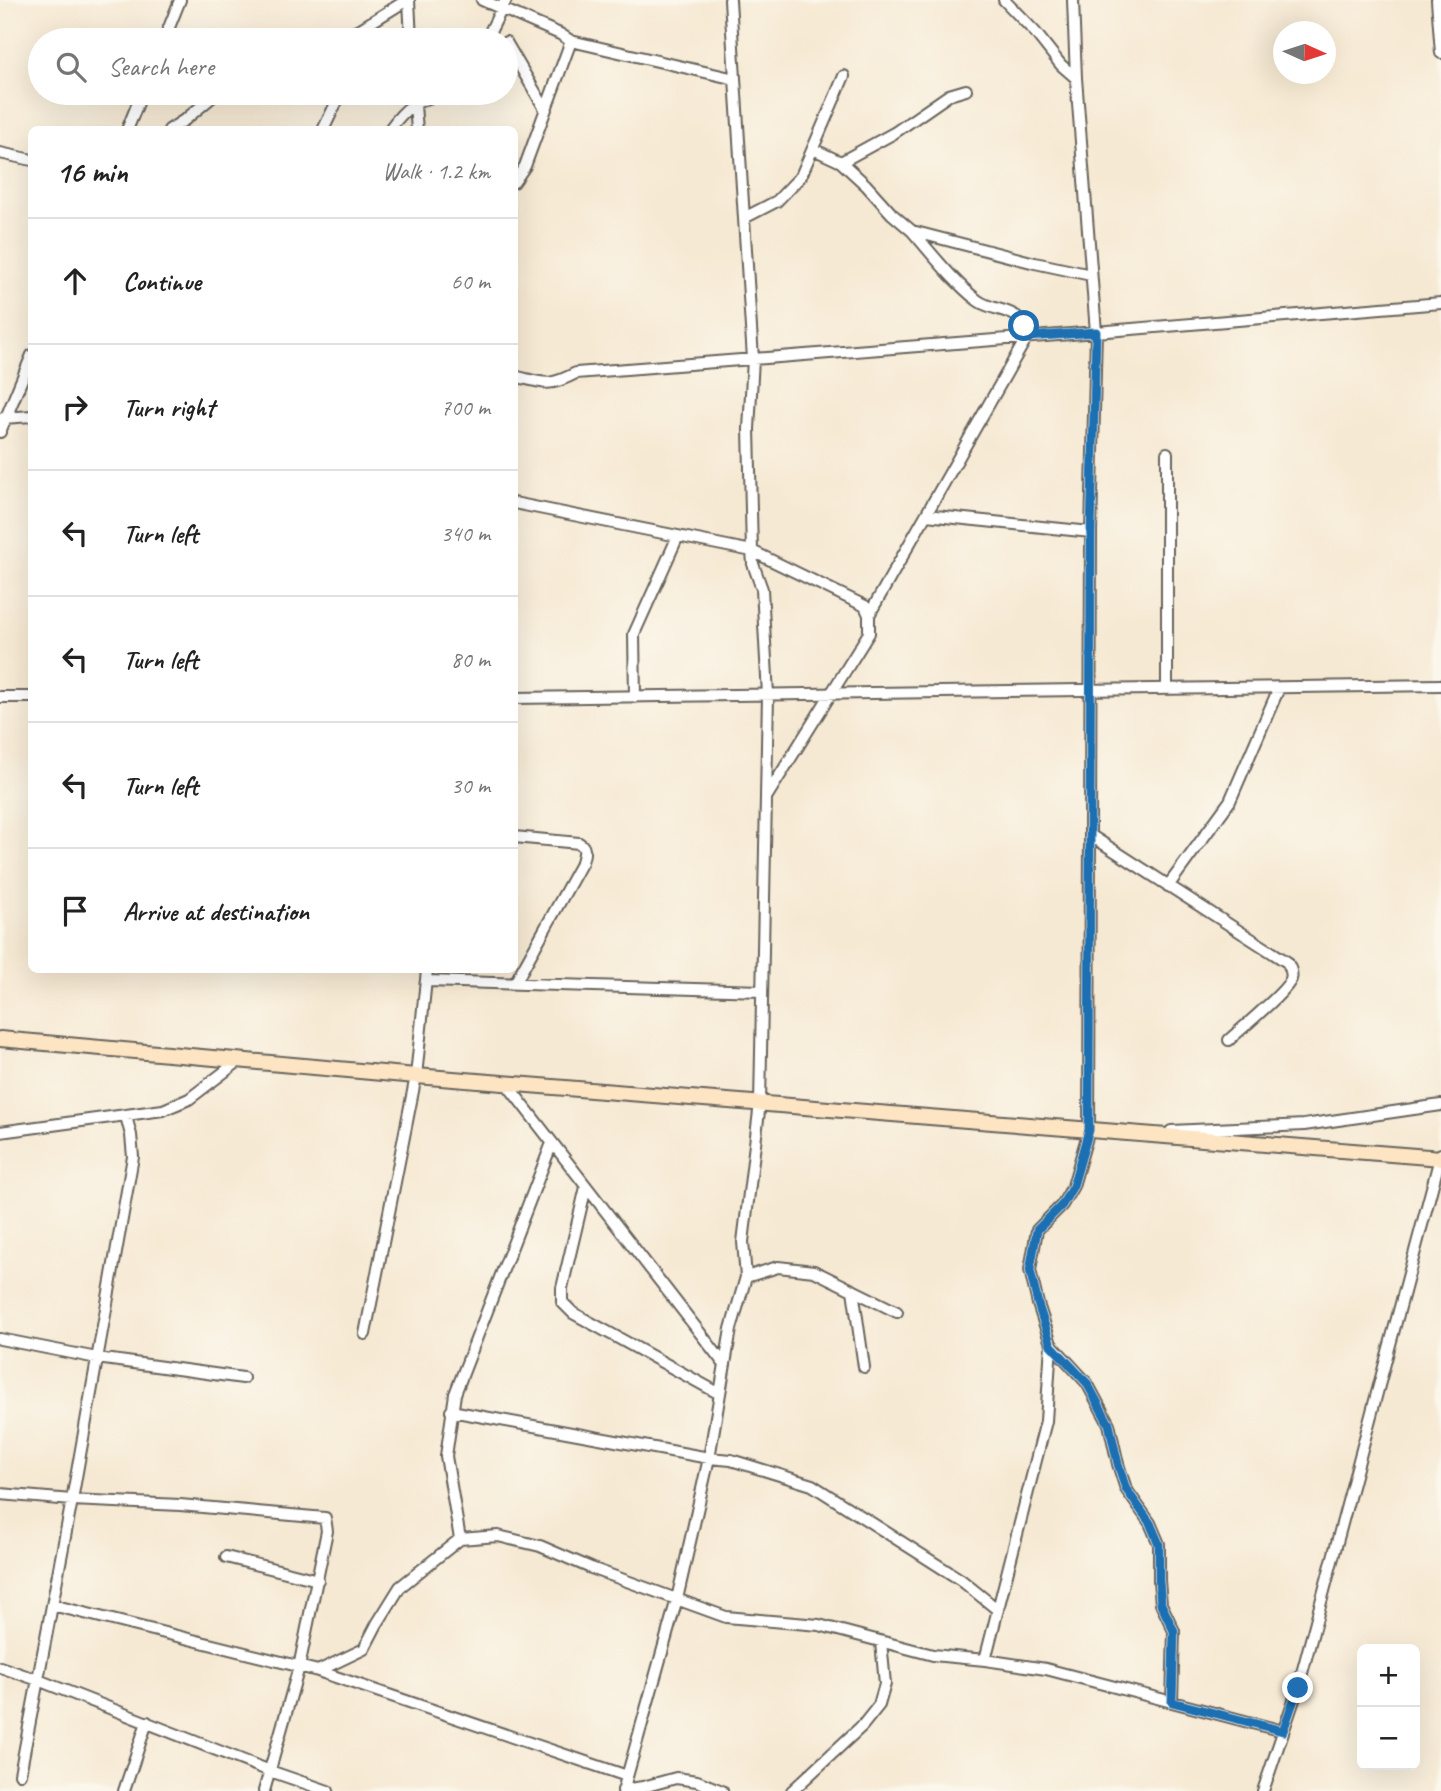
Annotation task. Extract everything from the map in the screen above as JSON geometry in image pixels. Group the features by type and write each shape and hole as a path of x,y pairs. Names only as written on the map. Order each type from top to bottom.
{"street":[{"path":"169,28 180,0"},
{"path":"362,28 408,0 410,28"},
{"path":"482,0 504,5 571,41 735,79"},
{"path":"722,1791 696,1781 676,1778 623,1790 677,1599 709,1458 731,1329 746,1277 743,1242 760,1103 768,695 762,589 753,564 752,551 749,429 753,359 730,0"},
{"path":"1004,0 1035,32 1061,65 1076,78"},
{"path":"985,1660 1046,1421 1051,1345 1030,1270 1037,1230 1062,1205 1073,1186 1089,1130 1091,533 1096,332 1076,78 1073,0"},
{"path":"1437,0 1441,53"},
{"path":"492,28 504,5"},
{"path":"494,23 497,28"},
{"path":"518,176 525,166 571,41"},
{"path":"518,63 545,109"},
{"path":"744,218 778,201 801,176 844,76"},
{"path":"841,162 894,133 949,95 966,90"},
{"path":"129,126 137,105"},
{"path":"175,126 202,105"},
{"path":"326,126 335,105"},
{"path":"392,126 408,105"},
{"path":"415,105 417,126"},
{"path":"813,149 841,162 866,185 892,214 912,231 944,269 979,302 1008,312 1021,320 1027,337 869,615"},
{"path":"0,153 28,159"},
{"path":"912,231 1091,275"},
{"path":"518,377 543,383 557,383 576,373 1441,303"},
{"path":"0,432 3,418 28,364"},
{"path":"3,418 28,416"},
{"path":"1167,453 1167,689"},
{"path":"518,504 752,551 865,606 869,615 869,633 766,797"},
{"path":"926,515 1091,533"},
{"path":"635,697 634,634 678,536"},
{"path":"518,698 1441,685"},
{"path":"1168,886 1230,801 1279,688"},
{"path":"0,697 28,697"},
{"path":"1090,835 1287,962 1291,969 1291,979 1284,989 1229,1040"},
{"path":"515,984 582,862 585,849 579,843 518,837"},
{"path":"365,1334 416,1076 427,975 515,984 762,991"},
{"path":"0,1039 416,1076 1441,1157 1298,1688 1263,1791"},
{"path":"0,1132 163,1110 189,1099 240,1060"},
{"path":"506,1083 725,1365"},
{"path":"1130,1133 1304,1125 1441,1105"},
{"path":"20,1774 72,1500 132,1157 131,1135 126,1116"},
{"path":"460,1539 446,1457 455,1394 552,1143"},
{"path":"586,1187 562,1288 562,1302 573,1313 720,1394"},
{"path":"746,1277 778,1267 814,1272 897,1312"},
{"path":"853,1290 864,1367"},
{"path":"0,1339 97,1359 243,1378"},
{"path":"1051,1345 1087,1383 1104,1414 1126,1489 1150,1523 1159,1544 1161,1604 1174,1631 1172,1702"},
{"path":"452,1411 731,1460 812,1485 961,1580 998,1610"},
{"path":"0,1494 180,1505 325,1518 327,1531 299,1667 264,1791"},
{"path":"318,1671 365,1649 400,1587 460,1539 498,1536 540,1546 591,1568 726,1617 819,1625 933,1655 1046,1669 1283,1731"},
{"path":"226,1557 318,1580"},
{"path":"52,1605 318,1671 627,1776"},
{"path":"792,1791 863,1725 879,1705 885,1684 881,1642"},
{"path":"0,1667 38,1679 270,1771 328,1791"},
{"path":"124,1791 147,1723"}],"route":[{"path":"1024,326 1027,337 1096,332 1091,533 1089,1130 1073,1186 1062,1205 1037,1230 1030,1270 1051,1345 1087,1383 1109,1424 1126,1489 1150,1523 1159,1544 1161,1604 1174,1631 1172,1702 1283,1731 1298,1688"}]}
